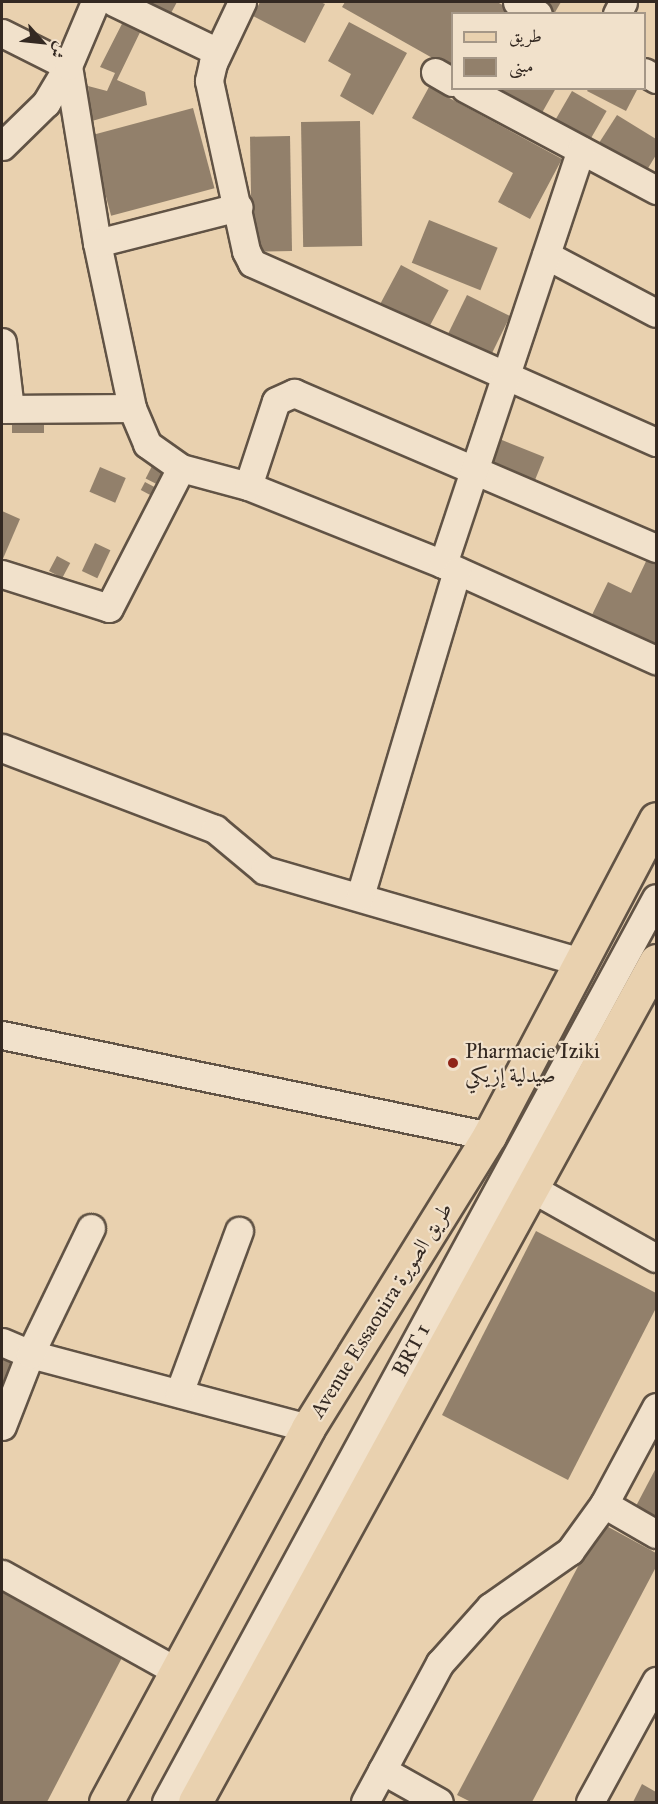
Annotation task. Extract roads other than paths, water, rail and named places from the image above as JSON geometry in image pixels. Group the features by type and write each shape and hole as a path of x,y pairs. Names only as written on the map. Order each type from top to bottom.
{"main road":[{"name":"Avenue Essaouira طريق الصويرة","path":"106,1803 308,1428 489,1136 657,819"},
{"path":"195,1803 657,961"}],"street":[{"path":"2,146 32,120 68,66 95,2"},
{"path":"114,2 218,51"},
{"path":"242,2 210,72 210,89 246,251 257,267 657,442"},
{"path":"517,2 534,12"},
{"path":"2,33 68,66"},
{"path":"68,66 97,243 132,408 147,444 181,468 248,486 450,568 657,660"},
{"path":"469,90 657,190"},
{"path":"360,896 475,469 581,150"},
{"path":"97,243 238,207"},
{"path":"546,255 657,313"},
{"path":"2,342 6,409 132,408"},
{"path":"248,486 276,401 294,393 657,548"},
{"path":"2,574 109,608 181,468"},
{"path":"2,748 215,829 264,870 581,962"},
{"name":"BRT 1","path":"166,1803 657,898"},
{"path":"2,1035 489,1136"},
{"path":"533,1189 657,1258"},
{"path":"2,1426 30,1354 91,1228"},
{"path":"179,1394 239,1231"},
{"path":"2,1342 30,1354 308,1428"},
{"path":"365,1803 440,1663 490,1607 570,1551 604,1504 657,1407"},
{"path":"604,1504 657,1534"},
{"path":"2,1574 176,1671"},
{"path":"590,1803 657,1681"},
{"path":"382,1770 439,1803"}],"place":[{"name":"Pharmacie Iziki صيدلية إزيكي","path":"453,1063"}]}
